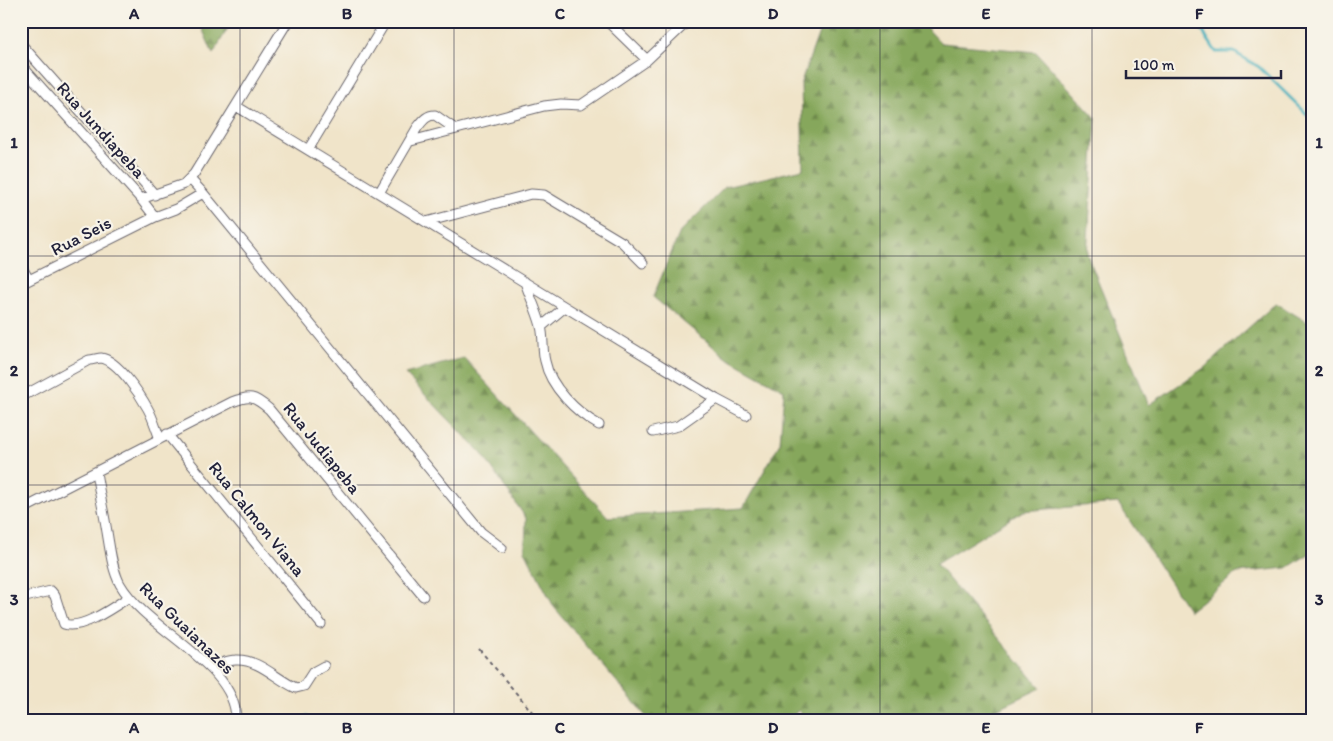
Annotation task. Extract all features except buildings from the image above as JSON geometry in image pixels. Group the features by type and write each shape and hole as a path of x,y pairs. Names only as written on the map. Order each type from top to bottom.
{"street":[{"path":"141,199 175,188 190,179 288,21"},
{"path":"308,150 386,21"},
{"path":"607,21 647,60"},
{"path":"411,141 544,106 562,104 581,105 647,60 688,21"},
{"path":"21,44 155,195"},
{"name":"Rua Jundiapeba","path":"21,65 155,217"},
{"path":"236,106 716,399 746,415"},
{"path":"379,193 421,122 431,115 435,115 455,129"},
{"path":"190,179 481,532 502,548"},
{"name":"Rua Seis","path":"25,282 155,217 176,209 203,193"},
{"path":"426,222 531,194 544,195 622,242 643,263"},
{"path":"21,266 25,282"},
{"path":"525,282 541,327 544,359 548,372 576,409 599,425"},
{"path":"541,327 565,307"},
{"name":"Rua Calmon Viana","path":"21,397 89,360 102,358 119,370 149,410 163,437 322,624"},
{"name":"Rua Judiapeba","path":"21,510 232,402 246,396 258,398 269,408 423,596"},
{"path":"653,432 678,426 716,399"},
{"name":"Rua Guaianazes","path":"96,472 112,558 119,582 129,597 148,616 209,667 234,700 236,720"},
{"path":"21,598 51,592 55,596 64,624 71,626 102,614 129,597"},
{"path":"209,667 236,660 246,661 268,670 296,688 304,686 313,672 324,666"}],"path":[{"path":"479,649 539,720"}],"green space":[{"path":"199,21 232,21 213,54"},
{"path":"823,21 920,21 941,43 1036,52 1096,118 1087,254 1149,405 1204,368 1276,303 1312,325 1312,552 1287,568 1237,573 1189,611 1118,503 1023,511 936,564 1041,688 974,720 807,720 799,710 788,720 649,720 554,607 525,551 526,518 482,454 405,374 464,358 608,517 743,508 780,443 784,390 727,358 653,297 680,232 725,187 803,169 801,82"}],"waterway":[{"path":"1196,21 1216,52 1234,52 1259,67 1312,119"},
{"path":"307,717 311,720"}]}
